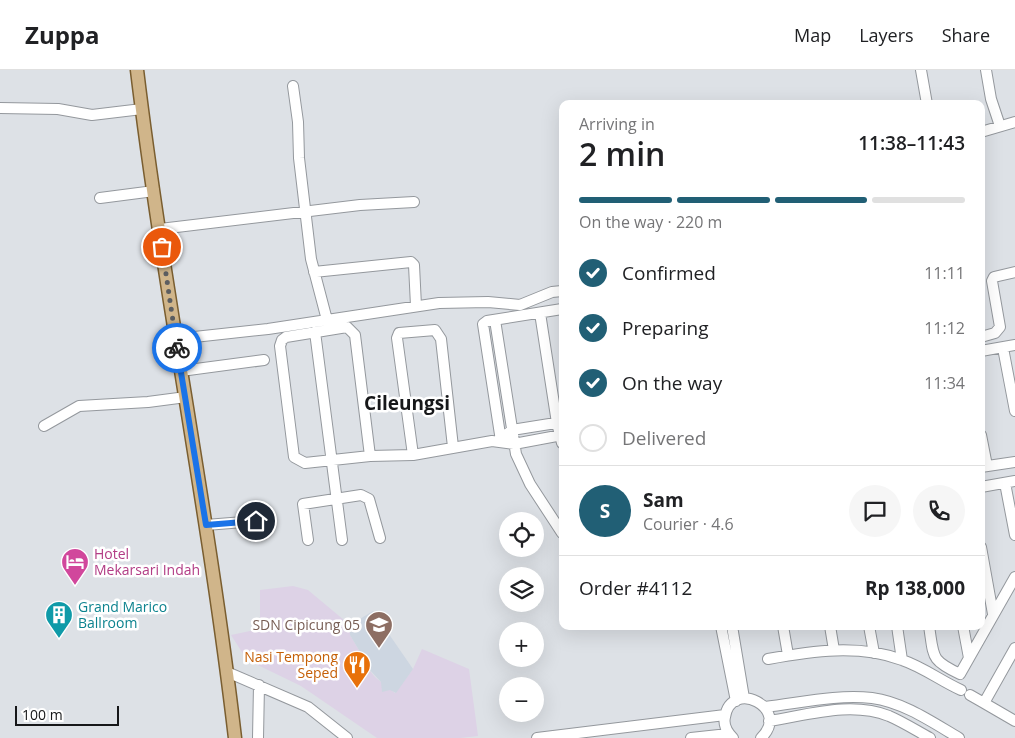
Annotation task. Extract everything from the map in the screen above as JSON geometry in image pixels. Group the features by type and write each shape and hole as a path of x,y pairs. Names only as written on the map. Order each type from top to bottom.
{"main road":[{"path":"137,70 176,339 206,525 235,738"}],"street":[{"path":"921,70 926,100"},
{"path":"986,70 1000,126"},
{"path":"293,86 298,122 299,158 314,272 327,320"},
{"path":"0,108 58,109 92,114 142,109"},
{"path":"985,131 1015,122"},
{"path":"100,198 154,191"},
{"path":"160,229 307,210 414,202"},
{"path":"314,272 411,262 414,265 416,306"},
{"path":"985,335 995,333 1000,327 992,281 994,277 1015,272"},
{"path":"176,339 327,320 416,306 488,302 520,305 552,292 559,291"},
{"path":"497,440 483,324 495,320 559,310"},
{"path":"540,313 559,418"},
{"path":"495,320 516,454 530,484 559,528"},
{"path":"370,456 355,335 347,327 286,337 282,340 280,346 294,457 305,462 332,458 412,454 454,448 497,440 512,430 559,423"},
{"path":"412,454 396,338 405,331 435,330 439,333 454,448"},
{"path":"315,332 342,540"},
{"path":"985,351 1015,345"},
{"path":"1004,348 1015,411"},
{"path":"182,371 264,360"},
{"path":"44,426 79,406 148,402 186,397"},
{"path":"497,440 514,444 559,438"},
{"path":"985,467 1015,462"},
{"path":"985,486 1010,482 1015,534"},
{"path":"308,540 303,504 361,495 367,497 380,538"},
{"path":"206,525 256,521"},
{"path":"985,571 992,614"},
{"path":"985,627 1015,577"},
{"path":"722,630 733,663 740,699"},
{"path":"732,630 733,663"},
{"path":"784,630 788,655"},
{"path":"831,630 834,650"},
{"path":"870,630 874,653"},
{"path":"898,630 902,660"},
{"path":"930,630 935,658 938,663 960,674 984,630"},
{"path":"964,630 969,658"},
{"path":"984,703 1015,648"},
{"path":"768,659 834,650 874,653 902,660 1014,719"},
{"path":"227,672 308,707 347,738"},
{"path":"258,738 260,685"},
{"path":"765,707 848,698 872,698 912,712 959,738"},
{"path":"691,738 730,736 725,725 725,715 729,707 740,699 754,699 765,707 769,721 766,732 761,738"},
{"path":"769,721 847,709 868,710 888,716 930,738"},
{"path":"537,738 558,737 725,715"}],"shaded area":[{"path":"293,586 308,590 350,625 350,635 369,670 395,693 413,669 422,649 469,669 478,736 460,738 377,738 301,686 247,660 231,635 260,629 260,590"},
{"name":"SDN Cipicung 05","path":"373,611 413,669 396,693 390,690 382,692 381,682 369,669 350,635 350,625"}],"way so far":[{"path":"162,247 177,348"}],"place":[{"name":"Hotel Mekarsari Indah","path":"75,586"},
{"name":"Grand Marico Ballroom","path":"59,639"},
{"name":"SDN Cipicung 05","path":"379,649"},
{"name":"Nasi Tempong Seped","path":"357,689"}],"district":[{"name":"Cileungsi","path":"407,403"}],"route":[{"path":"177,348 206,525 256,521"}]}
